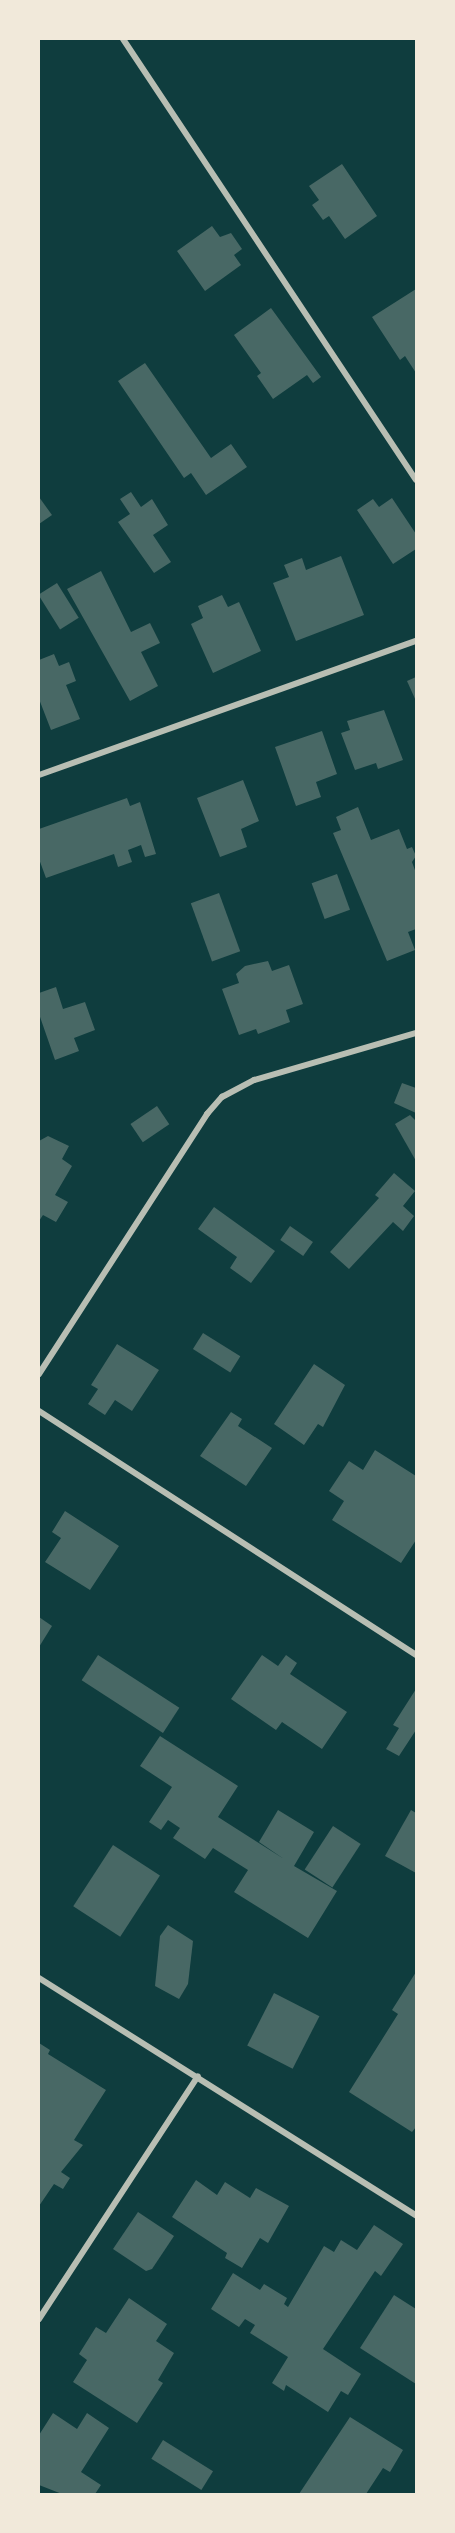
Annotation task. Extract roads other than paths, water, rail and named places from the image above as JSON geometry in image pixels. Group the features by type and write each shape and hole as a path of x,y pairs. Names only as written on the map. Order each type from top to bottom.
{"street":[{"path":"123,39 416,480"},
{"path":"39,775 416,641"},
{"path":"39,1374 207,1114 222,1097 254,1080 416,1033"},
{"path":"39,1411 416,1655"},
{"path":"39,1978 416,2215"},
{"path":"39,2319 198,2076"}]}
